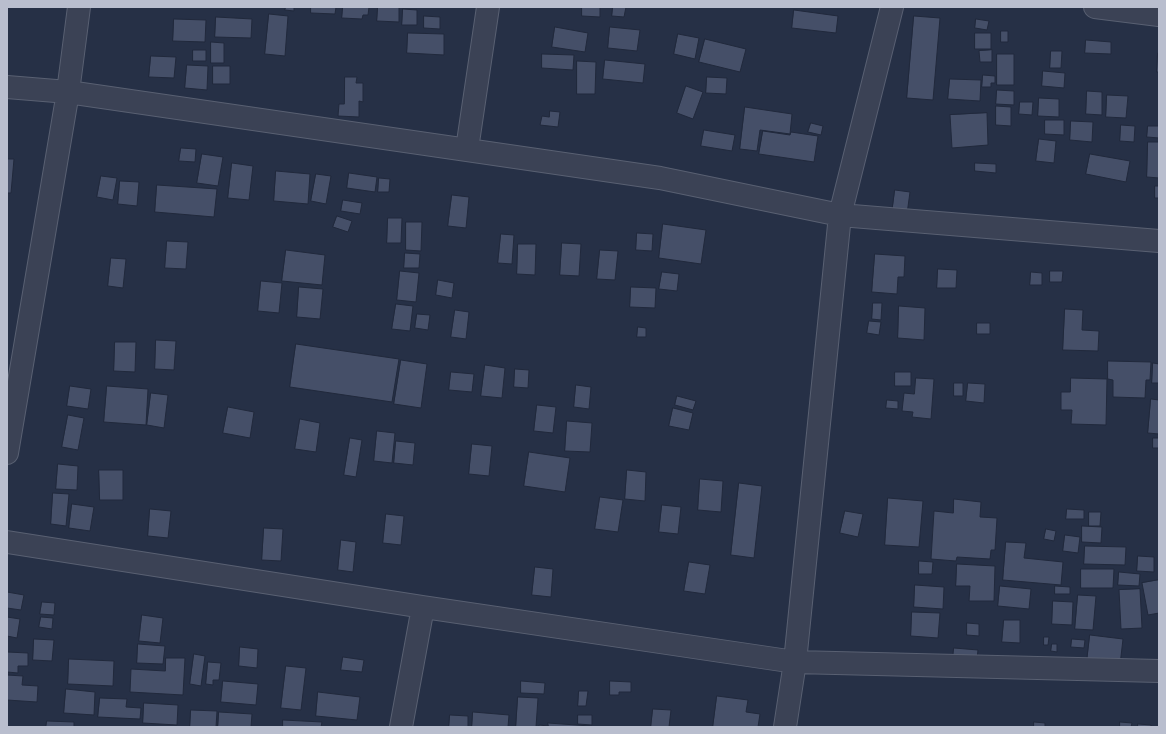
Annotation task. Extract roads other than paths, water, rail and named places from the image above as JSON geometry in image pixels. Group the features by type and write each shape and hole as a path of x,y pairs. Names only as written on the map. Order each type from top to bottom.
{"street":[{"path":"7,453 68,92 79,7"},
{"path":"467,149 488,7"},
{"path":"785,727 795,662 840,215 892,7"},
{"path":"1096,7 1159,15"},
{"path":"7,87 68,92 660,178 840,215 1159,241"},
{"path":"7,542 423,607 795,662 1159,671"},
{"path":"401,727 423,607"}]}
